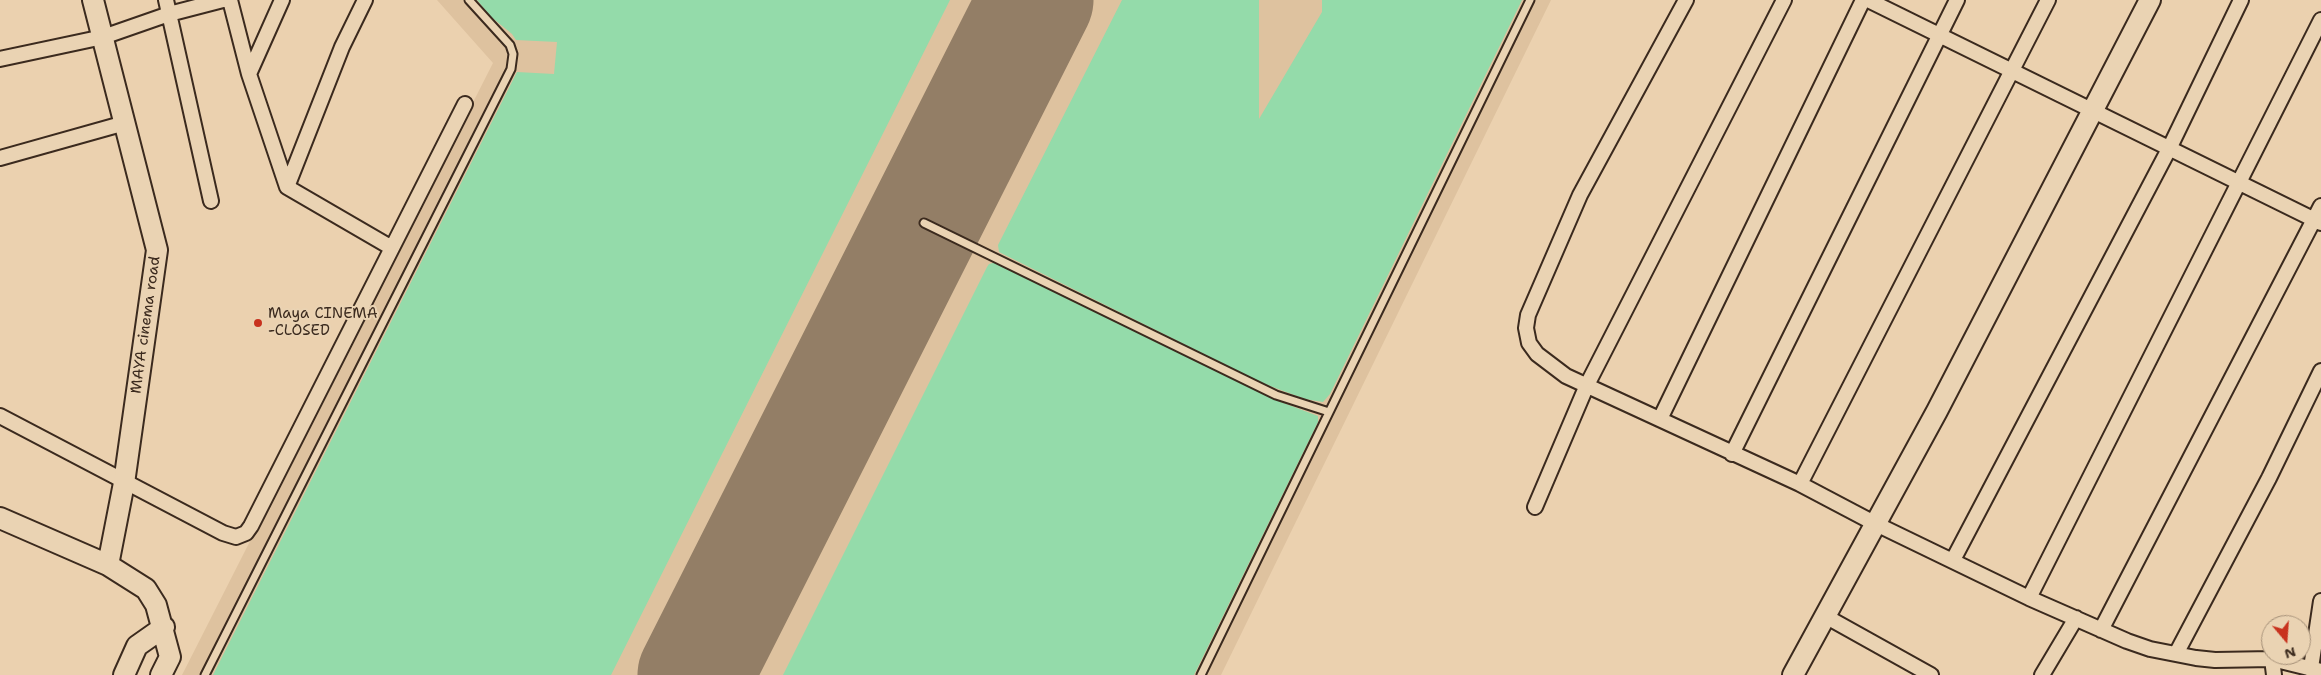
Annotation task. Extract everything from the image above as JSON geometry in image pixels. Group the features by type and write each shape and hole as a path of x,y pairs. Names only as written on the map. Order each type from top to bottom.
{"street":[{"name":"MAYA cinema road","path":"93,0 157,250 124,484 108,564"},
{"path":"0,59 103,37 168,7 223,0"},
{"path":"230,0 249,74 287,187 392,248"},
{"path":"249,74 282,0"},
{"path":"287,187 342,47 365,0"},
{"path":"1686,0 1580,195 1528,315 1528,336 1537,354 1566,376 1800,484 1874,523 2100,630 2142,646 2176,654 2215,660 2261,659"},
{"path":"1535,507 1587,385 1784,0"},
{"path":"1660,419 1863,0"},
{"path":"1868,0 2317,222"},
{"path":"1732,454 1957,0"},
{"path":"1800,484 2048,0"},
{"path":"1792,675 1937,410 2150,0"},
{"path":"1953,560 2169,149 2241,0"},
{"path":"168,7 211,201"},
{"path":"2029,598 2237,182 2321,20"},
{"path":"0,416 124,484 223,533 236,537 246,533 465,104"},
{"path":"0,158 125,123"},
{"path":"2100,630 2317,222 2321,206"},
{"path":"2176,654 2269,478 2321,371"},
{"path":"0,518 108,564 146,589 156,605 164,627 170,657 161,675"},
{"path":"2292,665 2315,672 2321,601"},
{"path":"1825,616 1931,675"},
{"path":"2042,675 2076,618"},
{"path":"124,675 137,646 164,627"}],"lane":[{"path":"205,675 508,76 513,54 510,45 469,0"},
{"path":"1201,675 1530,0"},
{"path":"924,223 1276,395 1329,412"}],"shaded area":[{"path":"437,0 1551,0 1221,675 182,675 493,63"}],"green space":[{"path":"477,0 950,0 611,675 213,675 517,72 554,74 557,42 516,40 512,34 490,16"},
{"path":"1122,0 1259,0 1259,119 1322,12 1322,0 1522,0 1330,394 1323,402 1305,399 1262,383 999,252 998,245"},
{"path":"997,262 1281,402 1318,416 1318,422 1194,675 783,675 987,267 989,264"}],"runway":[{"path":"695,675 1036,0"}],"place":[{"name":"Maya CINEMA -CLOSED","path":"258,323"}]}
